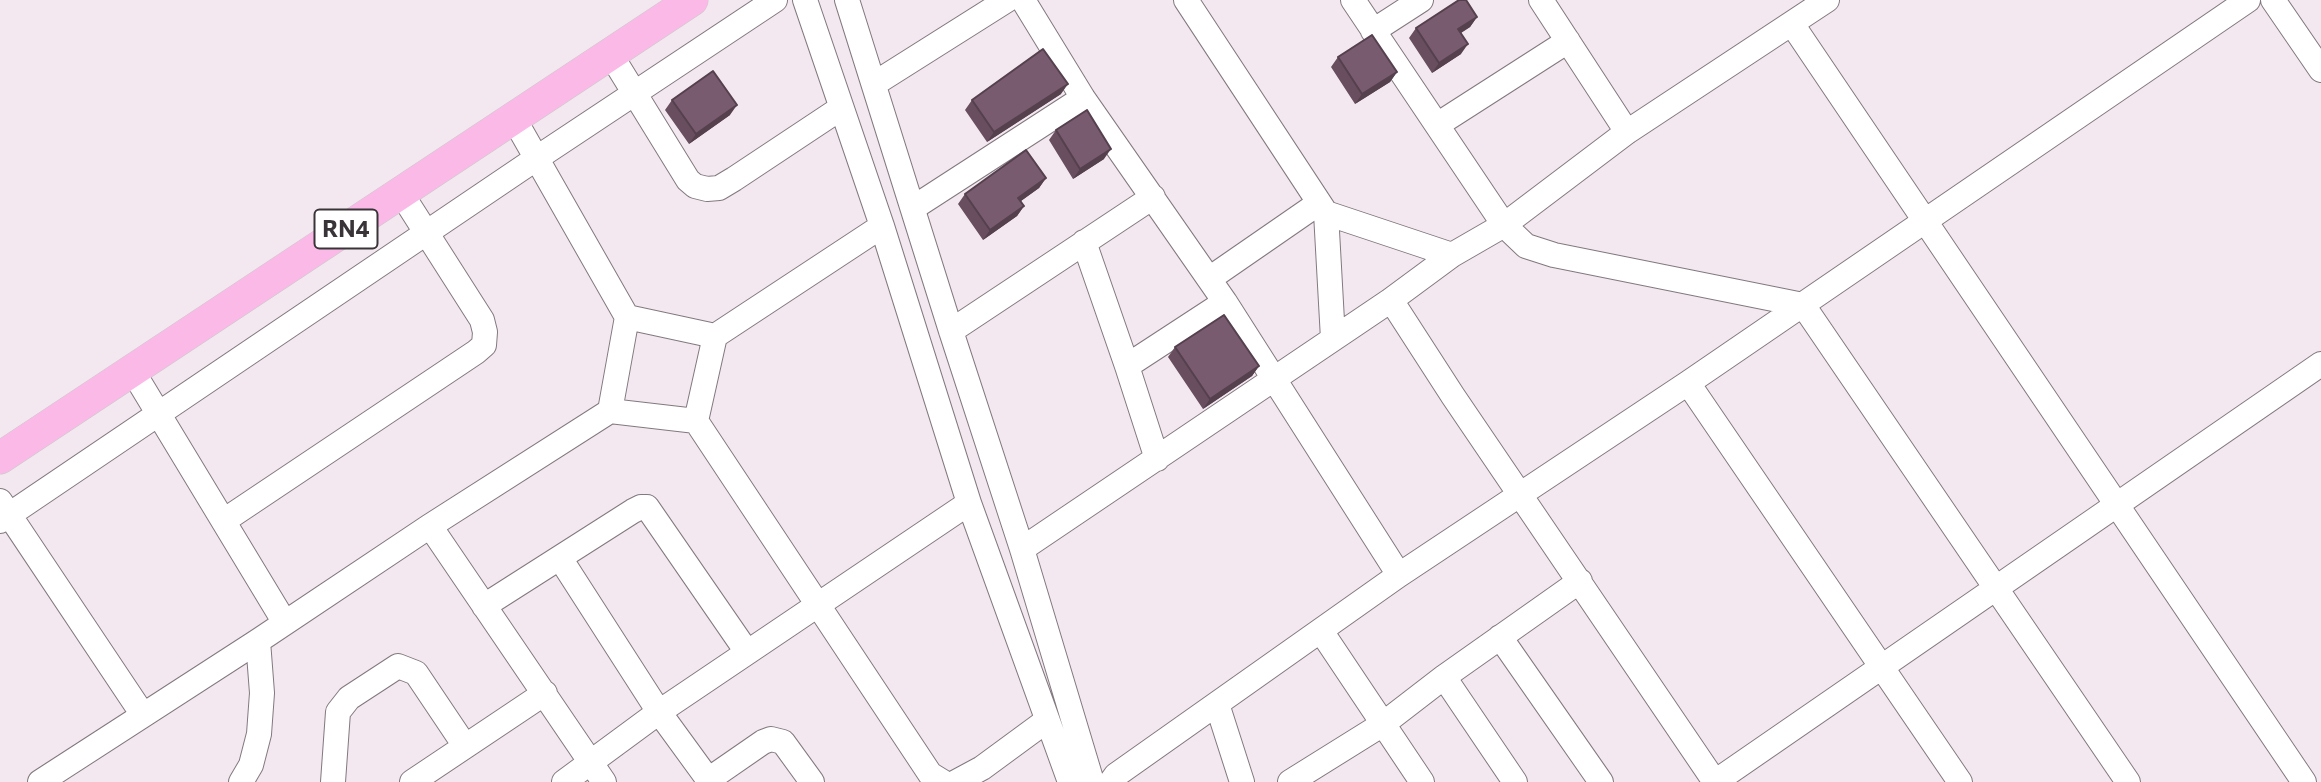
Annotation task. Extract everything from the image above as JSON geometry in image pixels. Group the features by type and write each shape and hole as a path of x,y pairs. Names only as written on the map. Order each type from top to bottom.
{"main road":[{"name":"RN4","path":"0,458 692,0"}],"street":[{"path":"144,715 3,512 160,413 775,0"},
{"path":"806,0 882,226 969,503 1046,720 1094,780"},
{"path":"847,0 1094,780"},
{"path":"874,84 1007,0"},
{"path":"1023,0 1083,98 1225,302 1399,575"},
{"path":"1186,0 1322,208 1333,338"},
{"path":"1353,0 1504,225 1520,242 1532,249 1803,305 2128,782"},
{"path":"1373,31 1421,0"},
{"path":"1541,0 1627,132"},
{"path":"1022,549 1391,300 1452,255 1504,225 1627,132 1827,0"},
{"path":"1094,780 1217,704 1399,575 1688,383 2248,0"},
{"path":"2273,0 2321,70"},
{"path":"1792,24 2304,782"},
{"path":"1437,125 1568,41"},
{"path":"611,55 688,180 707,190 719,188 752,168 841,108"},
{"path":"913,208 1083,98"},
{"path":"513,117 627,317 610,411"},
{"path":"225,520 484,345 482,320 401,192"},
{"path":"951,331 1153,197"},
{"path":"1322,208 1452,255"},
{"path":"1209,279 1322,208"},
{"path":"882,226 715,336 696,421 930,774 943,782"},
{"path":"1084,242 1157,459"},
{"path":"1391,300 1453,396 1715,782 2321,364"},
{"path":"1127,366 1225,302"},
{"path":"627,317 715,336"},
{"path":"132,370 285,622"},
{"path":"1688,383 1960,782"},
{"path":"40,782 610,411 696,421"},
{"path":"564,782 598,773 659,712 969,503"},
{"path":"484,606 633,511 647,507 747,652"},
{"path":"430,526 598,773"},
{"path":"560,558 659,712 709,781 771,739 783,742 812,782"},
{"path":"1290,782 1383,724 1444,677 1580,581"},
{"path":"1321,631 1383,724 1416,780"},
{"path":"1500,637 1601,782"},
{"path":"241,782 251,765 258,734 262,694 258,641"},
{"path":"333,782 338,712 349,698 398,666 416,673 466,746"},
{"path":"1444,677 1515,782"},
{"path":"412,782 545,693"},
{"path":"1217,704 1241,782"},
{"path":"956,782 982,768 1046,720"}],"building":[{"path":"1459,0 1466,0 1477,17 1458,29 1468,44 1439,63 1416,28"},
{"path":"1372,35 1397,72 1362,94 1338,57"},
{"path":"1043,49 1068,84 994,132 972,100"},
{"path":"713,71 737,105 696,134 672,100"},
{"path":"1087,110 1111,149 1080,169 1056,130"},
{"path":"1026,150 1046,178 1018,198 1024,206 990,230 965,194"},
{"path":"1224,315 1259,366 1210,399 1175,347"}]}
